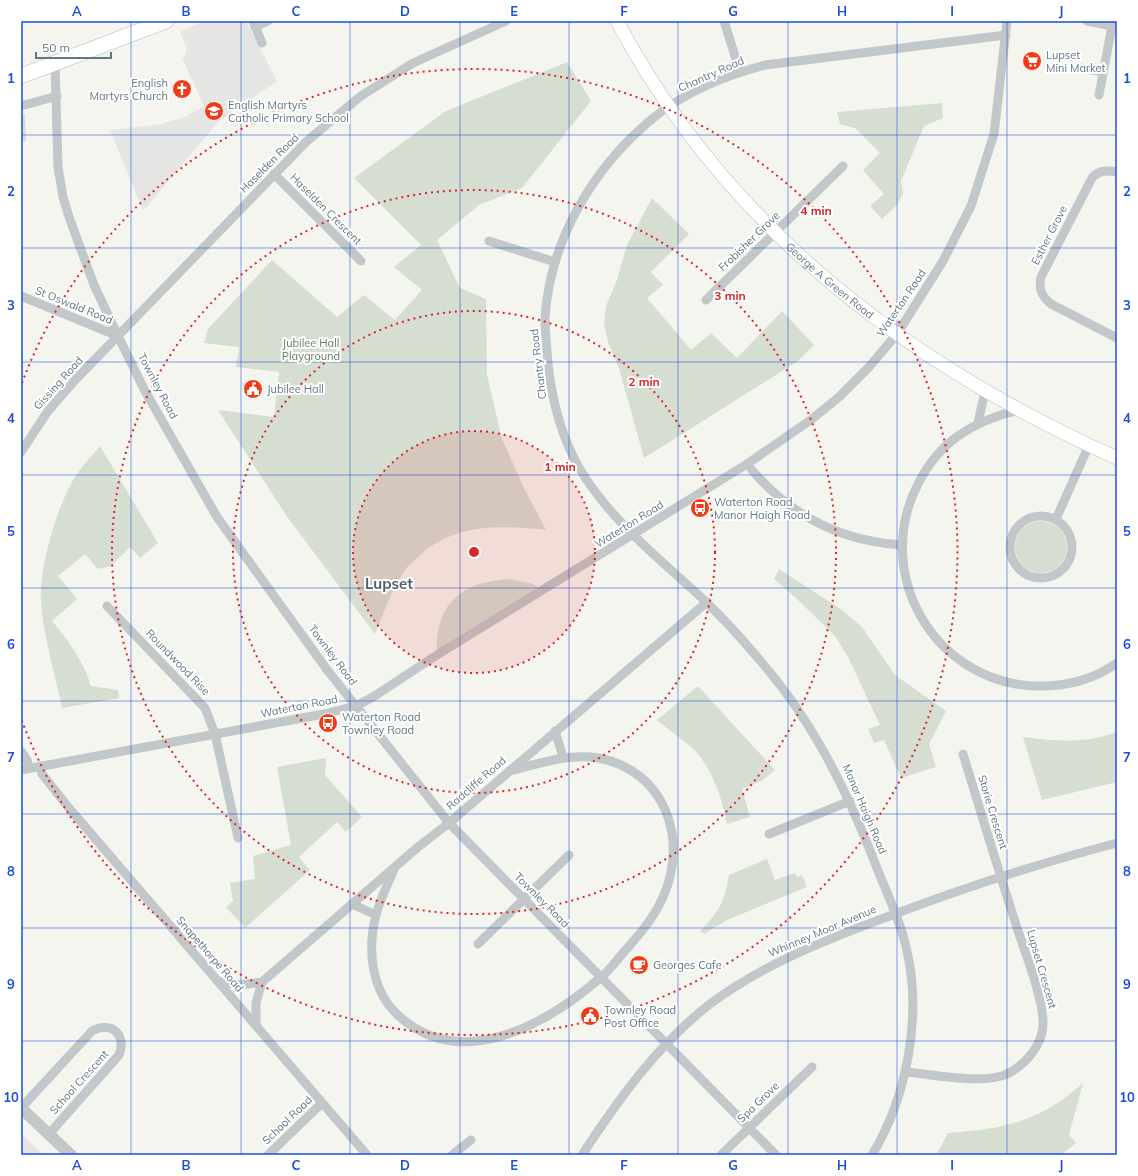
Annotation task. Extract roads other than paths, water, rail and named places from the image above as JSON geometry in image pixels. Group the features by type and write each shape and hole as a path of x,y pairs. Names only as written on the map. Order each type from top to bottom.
{"highway":[{"path":"21,76 55,64 146,25 166,21"}],"main road":[{"name":"George A Green Road","path":"616,21 670,108 719,172 775,233 838,290 897,334 985,391 1019,410 1117,458"}],"street":[{"path":"262,43 254,24 268,21"},
{"name":"Haselden Road","path":"118,336 274,174 306,142 332,120 387,79 440,49 506,21"},
{"path":"724,21 740,72"},
{"name":"Waterton Road","path":"25,769 324,714 356,706 373,697 450,647 633,536 785,440 839,397 868,367 897,334 943,261 971,206 994,134 1008,21"},
{"path":"1087,21 1115,26 1103,72 1099,95"},
{"name":"Chantry Road","path":"633,536 607,508 579,467 568,446 555,405 546,338 549,291 555,262 567,229 592,184 615,154 655,117 684,98 740,72 791,60 1006,35"},
{"name":"Townley Road","path":"55,64 58,167 63,197 94,284 146,391 217,517 356,706 449,824 602,977 776,1155"},
{"path":"1081,68 1103,72"},
{"path":"21,106 57,96"},
{"name":"Frobisher Grove","path":"706,300 843,166"},
{"name":"Esther Grove","path":"1117,172 1105,170 1096,174 1092,178 1041,277 1039,284 1040,291 1044,299 1051,304 1117,338"},
{"name":"Haselden Crescent","path":"274,174 360,261"},
{"path":"489,241 555,262"},
{"name":"St Oswald Road","path":"21,296 118,336"},
{"name":"Gissing Road","path":"21,452 48,411 118,336"},
{"path":"978,423 985,391"},
{"path":"1019,410 998,415 978,423 957,436 938,454 923,473 912,496 905,520 902,545 903,567 908,589 917,610 929,629 943,646 961,661 980,672 1001,680 1023,685 1046,686 1068,684 1090,677 1117,664"},
{"path":"1056,519 1089,445"},
{"path":"748,464 759,479 780,499 815,523 866,541 902,545"},
{"path":"1043,516 1056,519 1066,528 1071,539 1072,552 1067,564 1057,573 1045,578 1032,577 1021,570 1013,560 1010,548 1012,535 1020,524 1030,517 1043,516"},
{"name":"Manor Haigh Road","path":"633,536 706,602 758,658 797,708 815,734 850,801 896,913 907,952 910,978 912,1014 910,1043 905,1072 896,1104 885,1133 872,1155"},
{"name":"Radcliffe Road","path":"262,982 394,868 449,824 508,771 706,602"},
{"name":"Roundwood Rise","path":"107,606 205,708 215,734 238,838"},
{"path":"555,731 564,757"},
{"path":"21,750 27,760 25,769"},
{"name":"Storie Crescent","path":"963,754 1000,876"},
{"path":"394,868 376,915 372,945 374,972 381,994 393,1010 410,1026 431,1037 452,1042 479,1040 507,1034 533,1025 558,1011 602,977 643,930 663,897 671,875 674,837 662,803 652,787 641,777 629,769 598,758 564,757 508,771"},
{"name":"Snapethorpe Road","path":"40,766 42,774 69,808 367,1155"},
{"path":"769,834 850,801"},
{"name":"Whinney Moor Avenue","path":"582,1155 619,1100 668,1044 710,1004 771,966 802,951 896,913 1000,876 1117,843"},
{"path":"478,944 569,855"},
{"name":"Lupset Crescent","path":"905,1072 978,1079 994,1077 1006,1074 1017,1068 1029,1058 1039,1042 1043,1026 1042,1010 1000,876"},
{"path":"352,904 376,915"},
{"path":"217,981 242,985 262,982 256,1003 256,1025"},
{"name":"School Crescent","path":"21,1108 92,1031 104,1027 111,1027 117,1032 121,1043 119,1055 49,1134"},
{"name":"Spa Grove","path":"721,1155 812,1067"},
{"name":"School Road","path":"268,1155 322,1103"},
{"path":"21,1108 71,1155"},
{"path":"452,1155 471,1140"}],"place":[{"name":"Lupset Mini Market","path":"1032,61"},
{"name":"English Martyrs Church","path":"182,89"},
{"name":"English Martyrs Catholic Primary School","path":"214,111"},
{"name":"Jubilee Hall","path":"253,389"},
{"name":"Waterton Road Manor Haigh Road","path":"700,508"},
{"name":"Waterton Road Townley Road","path":"328,723"},
{"name":"Georges Cafe","path":"639,965"},
{"name":"Townley Road Post Office","path":"590,1016"}],"district":[{"name":"Lupset","path":"389,583"}],"park label":[{"name":"Jubilee Hall Playground","path":"311,349"}]}
